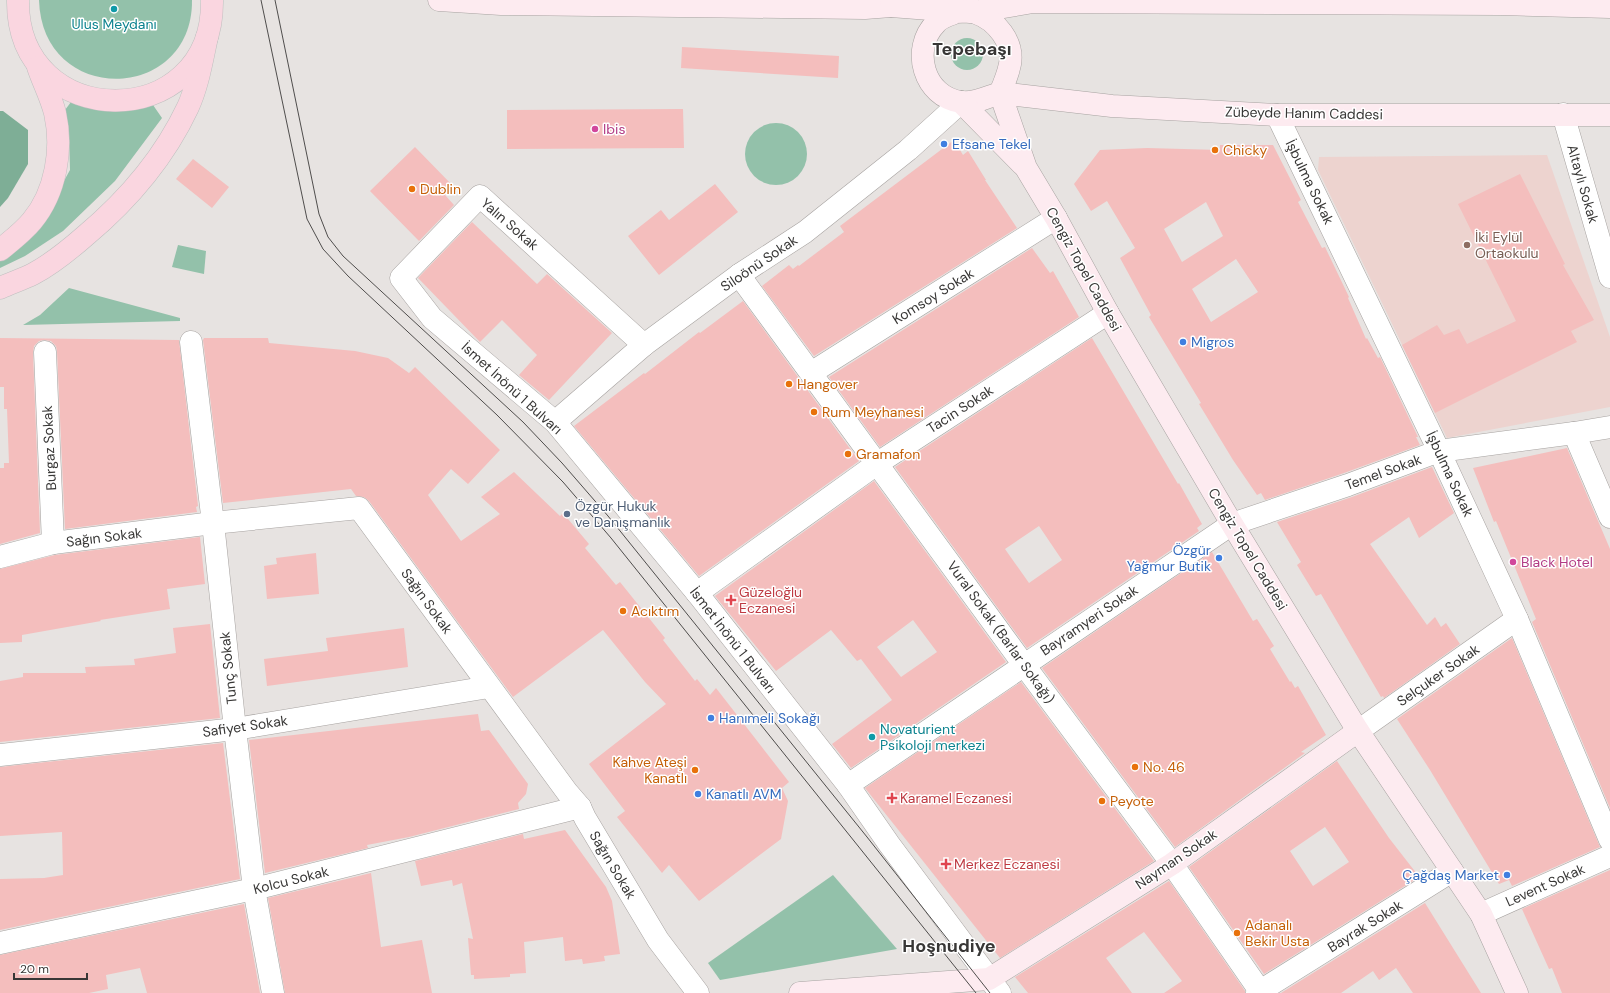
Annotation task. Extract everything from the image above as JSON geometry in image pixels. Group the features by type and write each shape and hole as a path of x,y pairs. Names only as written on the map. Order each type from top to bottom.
{"main road":[{"path":"0,250 32,220 46,197 56,168 59,140 55,112 35,60 26,44 20,26 7,0"},
{"path":"18,0 20,26"},
{"path":"0,288 34,273 69,250 109,215 145,177 174,136 189,106 198,80 211,24 212,0"},
{"path":"440,0 501,4 857,8 894,3 965,8 1033,1 1501,1 1610,8"},
{"path":"916,5 929,32"},
{"path":"965,8 985,17 1004,35 1009,48 1011,62 1000,93 975,102 961,102 946,98 934,89 926,77 922,62 924,47 929,32 936,22 965,8"},
{"path":"35,60 58,83 72,91 104,101 120,102 152,94 167,87 180,77 197,56 207,37"},
{"name":"Zübeyde Hanım Caddesi","path":"1000,93 1112,106 1277,115 1610,115"},
{"name":"Cengiz Topel Caddesi","path":"1000,93 1026,168 1056,218 1108,313 1232,524 1358,732 1481,914 1517,993"},
{"path":"961,102 1026,168"},
{"name":"Nayman Sokak","path":"994,986 1172,864 1358,732"},
{"path":"800,993 994,986"}],"street":[{"name":"Siloönü Sokak","path":"555,422 644,345 739,275 805,232 908,150 961,102"},
{"name":"Altaylı Sokak","path":"1563,114 1610,277"},
{"name":"İşbulma Sokak","path":"1277,115 1439,451 1517,619 1610,840"},
{"name":"Yalın Sokak","path":"432,318 401,278 480,196 644,345"},
{"name":"Komsoy Sokak","path":"811,373 1056,218"},
{"name":"Vural Sokak (Barlar Sokağı)","path":"739,275 878,463 1024,665 1172,864 1259,992"},
{"name":"Tacin Sokak","path":"697,592 878,463 1108,313"},
{"name":"İsmet İnönü 1 Bulvarı","path":"432,318 555,422 697,592 848,785 878,829 994,986"},
{"name":"Tunç Sokak","path":"191,342 254,889 273,993"},
{"name":"Burgaz Sokak","path":"44,352 53,543"},
{"name":"Temel Sokak","path":"1232,524 1348,485 1439,451 1610,427"},
{"path":"1574,433 1610,517"},
{"name":"Sağın Sokak","path":"0,557 53,543 213,523 359,508 489,687 567,792 580,807 658,940 698,993"},
{"name":"Bayramyeri Sokak","path":"848,785 1232,524"},
{"name":"Selçuker Sokak","path":"1358,732 1517,619"},
{"name":"Safiyet Sokak","path":"0,755 235,729 489,687"},
{"name":"Kolcu Sokak","path":"0,943 254,889 580,807"},
{"name":"Levent Sokak","path":"1481,914 1610,856"},
{"name":"Bayrak Sokak","path":"1259,992 1452,871"}],"shaded area":[{"name":"İki Eylül Ortaokulu","path":"1547,155 1610,337 1610,407 1447,438 1318,170 1319,157"}],"green space":[{"path":"39,0 192,0 186,34 169,58 145,73 117,79 89,74 64,60 46,35"},
{"path":"964,38 970,38 980,45 983,54 982,60 976,67 970,70 964,70 954,63 951,57 951,51 958,41"},
{"path":"71,102 115,112 153,105 162,118 115,181 63,231 25,256 0,268 0,255 50,206 70,170 69,132 65,110"},
{"path":"0,111 3,111 28,130 28,164 8,198 0,207"},
{"path":"776,123 788,125 798,132 805,142 807,154 805,166 798,176 788,183 776,185 764,183 754,176 747,166 745,154 747,142 754,132 764,125"},
{"path":"178,245 206,251 204,274 172,267"},
{"path":"69,288 180,318 180,321 23,325 40,315"},
{"path":"833,875 897,949 720,980 708,963"}],"building":[{"path":"682,47 839,56 838,78 681,68"},
{"name":"Ibis","path":"683,109 684,148 507,149 507,110"},
{"path":"954,140 963,155 968,151 985,180 1017,228 814,356 762,286 789,265 793,269 798,265 799,266 844,232 840,226"},
{"path":"1220,145 1273,145 1301,200 1298,202 1322,248 1325,247 1349,297 1348,298 1366,339 1367,338 1378,358 1380,357 1418,437 1416,437 1420,445 1265,500 1261,493 1257,495 1233,460 1199,404 1201,403 1149,317 1151,315 1120,258 1135,248 1107,201 1091,211 1074,184 1100,150 1147,148 1220,150","holes":["1206,202 1223,236 1182,262 1164,229","1236,259 1258,292 1211,322 1192,289"]},
{"name":"Dublin","path":"415,147 454,187 445,195 454,205 419,241 370,191"},
{"path":"193,159 229,187 212,208 176,179"},
{"path":"1520,174 1565,264 1563,265 1594,320 1571,331 1577,342 1435,413 1402,345 1437,325 1444,335 1459,329 1467,344 1516,321 1458,204"},
{"path":"715,184 738,212 659,275 628,236 661,210 669,220"},
{"path":"472,222 537,284 547,274 612,333 549,400 519,375 537,355 502,320 480,342 418,278"},
{"path":"1032,248 1050,273 1053,271 1079,317 880,447 829,377"},
{"path":"743,301 859,461 699,576 574,426 699,332 700,333"},
{"path":"0,338 179,340 198,506 196,507 197,512 65,529 57,351 56,346 51,341 44,340 39,341 34,346 33,353 40,533 0,544 0,468 4,468 4,463 9,463 7,409 4,409 4,387 0,387"},
{"path":"204,338 268,338 269,343 355,351 388,358 409,373 415,367 500,450 468,484 451,469 428,495 461,541 500,514 481,497 514,472 560,516 563,513 589,544 585,548 616,585 620,582 665,638 663,640 695,681 697,679 710,695 716,688 789,782 782,788 788,801 781,839 699,901 669,865 662,873 617,817 625,811 589,764 666,704 645,682 603,630 513,697 369,501 364,497 356,496 351,489 223,503 203,340"},
{"path":"1092,338 1202,524 1197,528 1199,531 1027,648 895,467","holes":["1039,526 1062,560 1029,583 1005,549"]},
{"path":"1567,448 1610,549 1610,808 1532,622 1536,619 1496,521 1494,522 1473,468"},
{"path":"1432,467 1454,513 1419,538 1409,517 1370,544 1427,625 1435,617 1441,627 1446,623 1460,644 1384,698 1383,696 1381,697 1321,594 1316,596 1297,565 1301,562 1277,522 1352,497"},
{"path":"874,481 1006,662 851,768 832,744 892,700 861,659 857,661 831,630 776,671 715,596","holes":["913,620 937,652 901,677 877,647"]},
{"path":"200,537 205,584 167,589 170,609 100,620 101,621 22,635 22,642 0,643 0,569 55,555"},
{"path":"1212,552 1253,621 1257,619 1274,646 1270,649 1290,682 1291,681 1295,688 1298,686 1326,735 1301,752 1305,753 1175,847 1042,668"},
{"path":"316,553 319,594 267,599 264,566 277,564 276,558"},
{"path":"210,624 220,718 0,742 0,681 23,677 23,673 86,673 85,667 135,665 134,659 176,653 173,628"},
{"path":"404,628 408,667 267,686 264,659 328,651 326,638"},
{"path":"1512,638 1600,847 1512,886 1509,880 1499,884 1430,770 1397,719"},
{"path":"1021,682 1154,861 1000,958 865,788"},
{"path":"478,714 481,731 489,730 528,784 526,794 518,803 519,809 409,837 367,845 368,848 265,873 249,740"},
{"path":"223,743 240,879 0,930 0,879 44,878 63,875 62,832 0,836 0,767"},
{"path":"1337,761 1389,838 1417,874 1416,879 1264,974 1189,867","holes":["1325,827 1349,862 1313,886 1290,851"]},
{"path":"565,830 606,887 612,901 620,954 604,956 605,961 583,964 582,959 565,961 563,937 524,942 526,973 510,974 510,977 474,979 474,975 471,975 468,938 473,939 462,883 453,886 452,880 421,886 415,861 523,834 524,839"},
{"path":"1610,870 1610,993 1562,993 1552,968 1549,969 1522,909"},
{"path":"371,873 381,947 422,940 432,993 285,993 268,898"},
{"path":"1169,881 1245,993 1164,993 1182,981 1144,932 1106,958 1132,993 1028,993 1015,977"},
{"path":"1425,903 1481,993 1413,993 1396,968 1379,980 1373,971 1341,993 1281,993"},
{"path":"244,904 260,993 147,993 140,968 106,975 108,989 89,993 0,993 0,955"}],"tram line":[{"path":"261,0 307,219 323,249 348,276 497,415 563,482 611,538 976,993"},
{"path":"275,0 319,214 328,237 343,256 523,422 562,463 608,516 867,837 990,993"}],"place":[{"name":"Ulus Meydanı","path":"114,9"},
{"name":"Ibis","path":"595,129"},
{"name":"Efsane Tekel","path":"944,144"},
{"name":"Chicky","path":"1215,150"},
{"name":"Dublin","path":"412,189"},
{"name":"İki Eylül Ortaokulu","path":"1467,245"},
{"name":"Migros","path":"1183,342"},
{"name":"Hangover","path":"789,384"},
{"name":"Rum Meyhanesi","path":"814,412"},
{"name":"Gramafon","path":"848,454"},
{"name":"Özgür Hukuk ve Danışmanlık","path":"567,514"},
{"name":"Özgür Yağmur Butik","path":"1219,558"},
{"name":"Black Hotel","path":"1513,562"},
{"name":"Güzeloğlu Eczanesi","path":"731,600"},
{"name":"Acıktım","path":"623,611"},
{"name":"Hanımeli Sokağı","path":"711,718"},
{"name":"Novaturient Psikoloji merkezi","path":"872,737"},
{"name":"No. 46","path":"1135,767"},
{"name":"Kahve Ateşi Kanatlı","path":"695,770"},
{"name":"Kanatlı AVM","path":"698,794"},
{"name":"Karamel Eczanesi","path":"892,798"},
{"name":"Peyote","path":"1102,801"},
{"name":"Merkez Eczanesi","path":"946,864"},
{"name":"Çağdaş Market","path":"1507,875"},
{"name":"Adanalı Bekir Usta","path":"1237,933"}],"district":[{"name":"Tepebaşı","path":"972,49"},
{"name":"Hoşnudiye","path":"949,946"}]}
